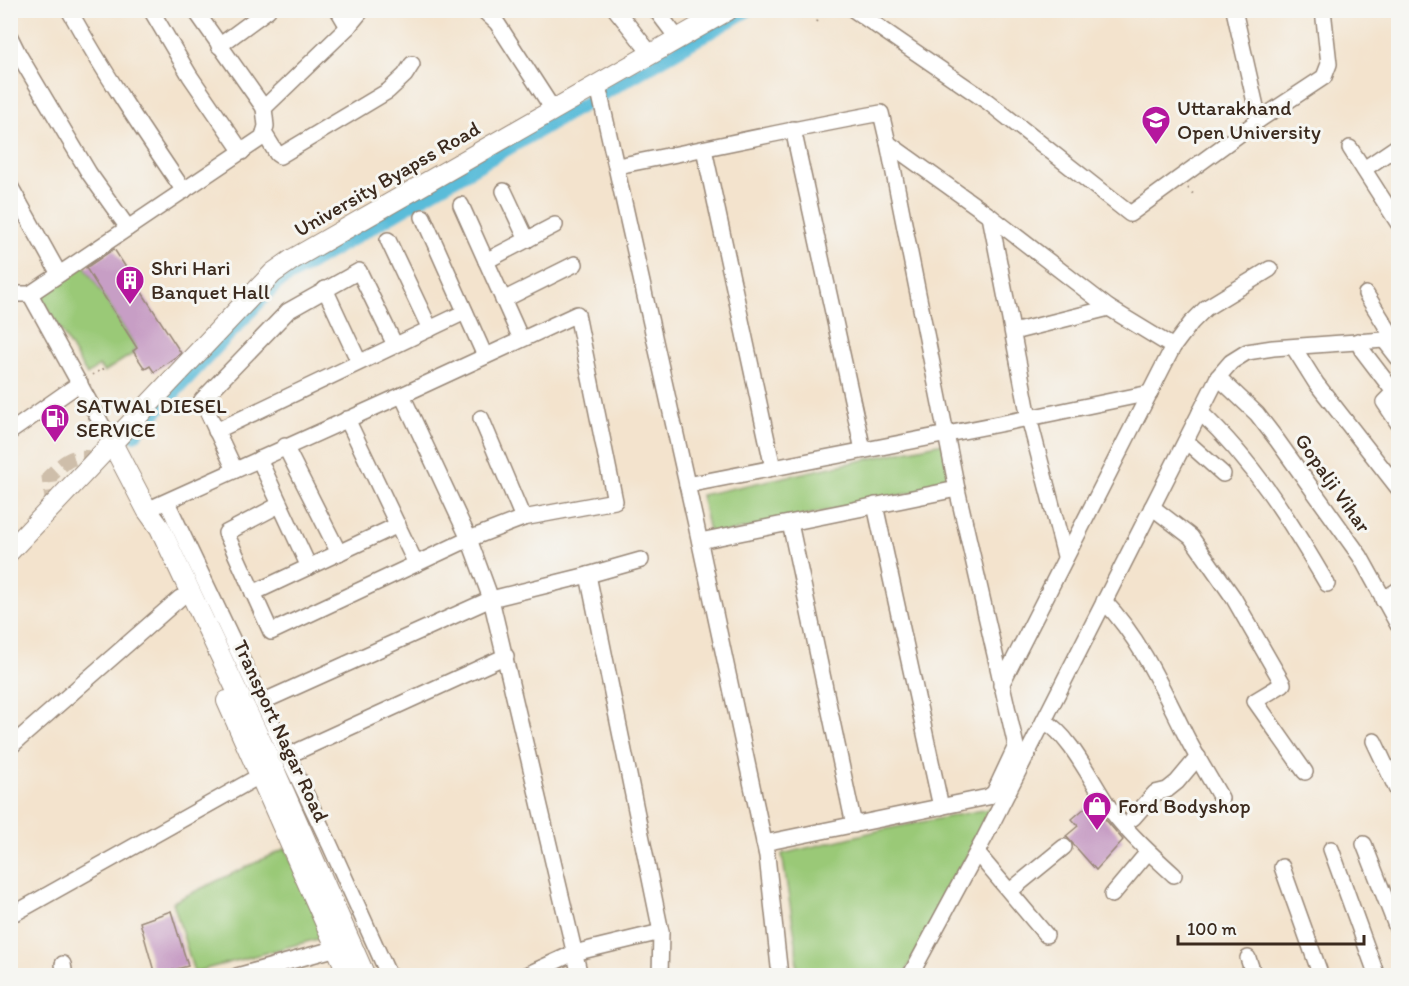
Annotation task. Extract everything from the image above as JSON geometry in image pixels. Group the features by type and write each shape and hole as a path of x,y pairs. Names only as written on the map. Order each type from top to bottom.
{"main road":[{"name":"University Byapss Road","path":"10,550 273,273 293,259 554,111 600,91 651,54 728,10"},
{"name":"Transport Nagar Road","path":"112,444 147,510 160,528 273,767 326,905 338,948 349,975"},
{"name":"Transport Nagar Road","path":"147,510 147,525 261,775 326,905 365,975"}],"street":[{"path":"69,10 118,94 184,191"},
{"path":"151,10 190,76 242,152"},
{"path":"10,294 30,294 263,137 266,126 264,108 195,10"},
{"path":"219,46 268,10"},
{"path":"338,10 348,27"},
{"path":"264,108 348,27 362,10"},
{"path":"483,10 497,23 554,111"},
{"path":"616,10 651,54"},
{"path":"656,10 678,39"},
{"path":"854,10 988,102 1130,214 1258,120 1324,77 1329,64 1323,10"},
{"path":"1234,10 1258,120"},
{"path":"10,37 89,173 128,228"},
{"path":"264,133 280,156 388,91 405,75 412,64"},
{"path":"600,91 700,541 764,843 780,975"},
{"path":"617,166 880,113 888,143 957,489 1016,746 994,793 988,797 764,843"},
{"path":"793,129 863,450"},
{"path":"888,143 990,216 1109,308 1173,347"},
{"path":"1364,169 1398,146"},
{"path":"1350,148 1397,219"},
{"path":"704,149 773,468"},
{"path":"10,186 59,274"},
{"path":"504,190 527,240"},
{"path":"461,206 521,339"},
{"path":"990,216 1029,418 1065,556"},
{"path":"423,217 485,356"},
{"path":"486,261 555,225"},
{"path":"388,240 430,328"},
{"path":"503,300 575,264"},
{"path":"1001,685 1173,347 1206,308 1270,268"},
{"path":"235,470 202,402 203,399 288,311 357,271 360,272 395,345"},
{"path":"325,289 359,362"},
{"path":"30,294 112,444"},
{"path":"1366,294 1392,339 1398,358"},
{"path":"1013,332 1109,308"},
{"path":"216,431 465,312"},
{"path":"147,510 573,314 578,316 615,501 523,518 469,539 272,632 226,533 279,505"},
{"path":"910,975 977,853 1218,377 1231,362 1246,352 1392,339"},
{"path":"1358,341 1362,350 1394,392 1384,402 1398,423"},
{"path":"1294,348 1316,383 1398,488"},
{"name":"Gopalji Vihar","path":"1218,377 1257,414 1277,440 1359,556 1398,625"},
{"path":"13,426 80,383"},
{"path":"687,484 1150,393"},
{"path":"402,394 469,539 491,599 580,975"},
{"path":"1200,412 1227,437 1290,521 1327,584"},
{"path":"347,418 416,564"},
{"path":"481,418 523,518"},
{"path":"1186,441 1223,474"},
{"path":"285,446 339,553"},
{"path":"259,459 309,567"},
{"path":"700,541 957,489"},
{"path":"167,502 389,975"},
{"path":"875,505 941,807"},
{"path":"1152,507 1191,537 1233,597 1283,684 1255,701 1305,772"},
{"path":"790,522 854,825"},
{"path":"253,593 398,525"},
{"path":"262,702 491,599 641,560"},
{"path":"588,575 660,932 660,975"},
{"path":"1383,600 1398,590"},
{"path":"10,747 180,598"},
{"path":"1104,600 1130,630 1149,660 1221,798"},
{"path":"287,756 506,656"},
{"path":"1044,721 1063,737 1112,811 1136,841 1174,875"},
{"path":"1374,741 1398,792"},
{"path":"1133,818 1155,793 1167,790 1177,782 1198,757"},
{"path":"17,912 261,775"},
{"path":"1364,844 1398,931"},
{"path":"1010,891 1064,847"},
{"path":"1331,849 1377,975"},
{"path":"1112,895 1148,852"},
{"path":"977,853 1046,935"},
{"path":"1282,867 1321,975"},
{"path":"524,975 574,954 660,932"},
{"path":"237,975 338,948"},
{"path":"1248,958 1254,975"},
{"path":"1394,975 1398,974"}],"path":[{"path":"817,22 823,10"}],"green space":[{"path":"83,263 137,348 133,351 134,353 104,372 99,366 87,375 40,295"},
{"path":"943,443 952,484 710,536 701,495"},
{"path":"993,808 904,975 797,975 796,943 782,854 881,830"},
{"path":"286,848 325,937 194,972 173,902"}],"building":[{"name":"Shri Hari Banquet Hall","path":"114,249 181,353 154,372 150,366 145,369 133,351 137,348 86,268"},
{"name":"Ford Bodyshop","path":"1093,801 1123,840 1096,870 1066,836 1078,826 1072,819"},
{"path":"171,911 188,966 155,975 140,922"}],"waterway":[{"path":"134,435 277,283 748,10"}],"tunnel":[{"path":"53,506 49,477 70,459 82,457 98,459"}],"place":[{"name":"Uttarakhand Open University","path":"1156,146"},
{"name":"Shri Hari Banquet Hall","path":"130,306"},
{"name":"SATWAL DIESEL SERVICE","path":"55,444"},
{"name":"Ford Bodyshop","path":"1097,832"}]}
